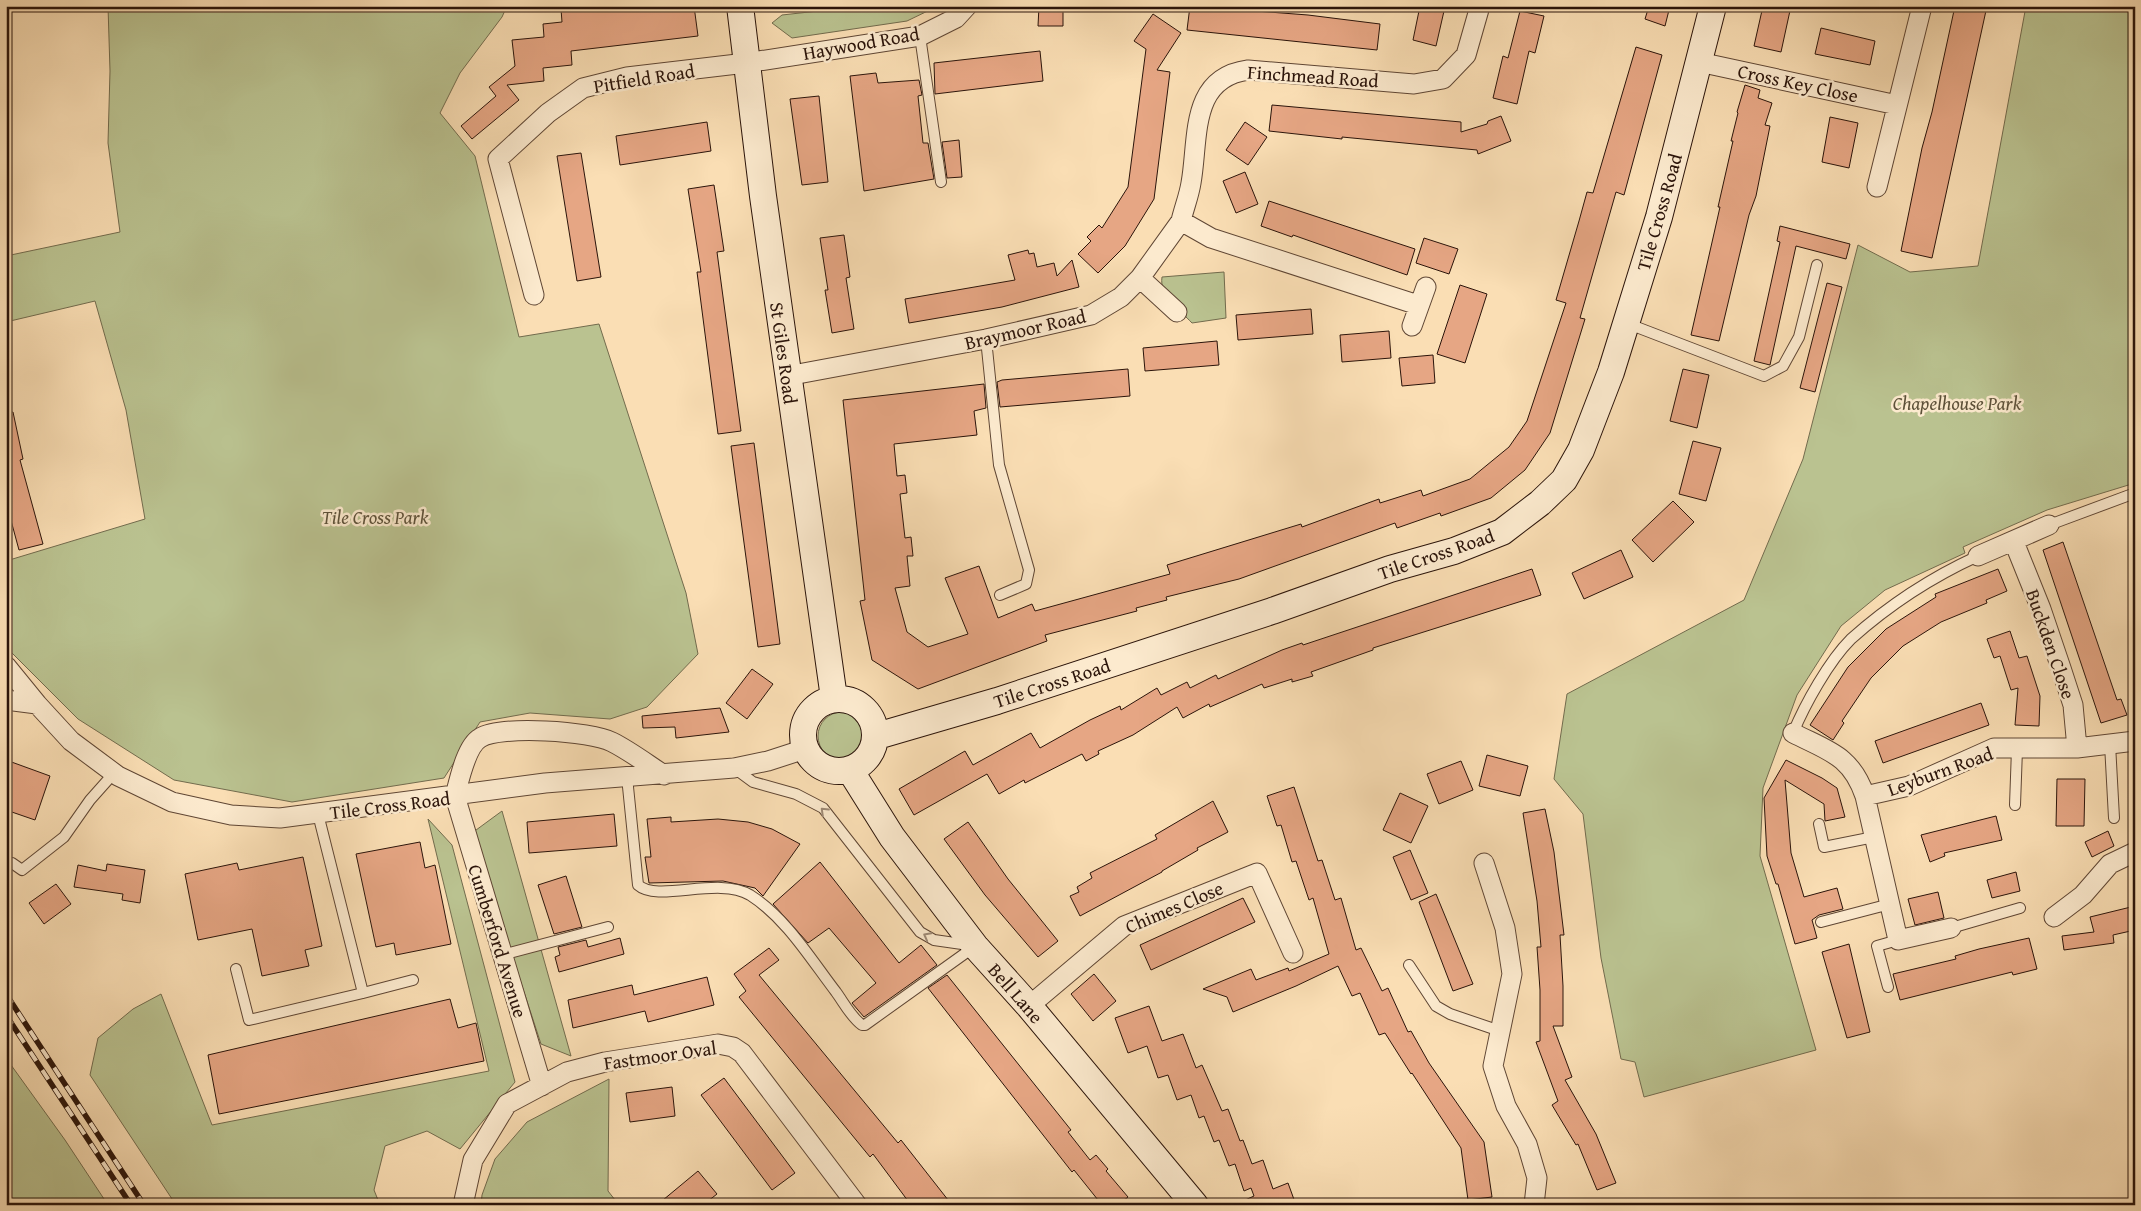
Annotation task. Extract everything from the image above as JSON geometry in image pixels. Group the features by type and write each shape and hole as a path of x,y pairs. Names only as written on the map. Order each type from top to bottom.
{"street":[{"name":"St Giles Road","path":"740,6 788,376 834,698"},
{"name":"Haywood Road","path":"746,63 920,36 956,18 967,6"},
{"name":"Finchmead Road","path":"1181,221 1191,184 1200,111 1207,96 1219,81 1234,72 1248,70 1414,84 1443,79 1466,55 1480,6"},
{"name":"Tile Cross Road","path":"877,736 1006,698 1253,618 1390,569 1454,551 1502,532 1540,503 1564,480 1582,450 1626,323 1659,217 1713,6"},
{"path":"1877,187 1922,6"},
{"name":"Cross Key Close","path":"1699,62 1897,105"},
{"name":"Pitfield Road","path":"534,295 498,159 565,98 582,88 627,77 746,63"},
{"name":"Braymoor Road","path":"788,376 986,339 1092,315 1121,296 1140,278 1181,221"},
{"path":"1181,221 1211,238 1418,305"},
{"path":"1140,278 1177,312"},
{"path":"1412,326 1426,287"},
{"path":"1978,556 2014,542 2049,525"},
{"name":"Buckden Close","path":"2014,542 2041,609 2064,677 2072,705 2077,748"},
{"name":"Tile Cross Road","path":"6,666 36,704 71,741 114,773 172,802 231,815 280,818 545,783 627,778 734,768 768,761 805,748"},
{"path":"834,698 852,701 862,706 872,720 877,736 868,757 850,770 834,771 822,767 812,759 805,748 803,728 807,716 823,702 834,698"},
{"path":"6,700 36,704"},
{"path":"454,796 472,747 480,738 496,732 574,732 611,741 664,775"},
{"name":"Leyburn Road","path":"1792,733 1840,757 1858,778 1865,796 1898,940"},
{"name":"Leyburn Road","path":"1865,796 1909,786 1994,748 2077,748 2110,744 2134,745"},
{"name":"Bell Lane","path":"850,770 892,837 974,946 1029,1006 1195,1205"},
{"name":"Cumberford Avenue","path":"454,796 542,1086"},
{"path":"2054,917 2082,895 2110,864 2135,852"},
{"path":"1484,863 1505,928 1512,974 1493,1066 1506,1106 1527,1144 1537,1178 1534,1205"},
{"name":"Chimes Close","path":"1029,1006 1124,926 1257,872 1293,953"},
{"path":"1898,940 1951,928"},
{"name":"Fastmoor Oval","path":"463,1205 473,1160 488,1132 507,1104 567,1072 605,1062 718,1044 733,1047 742,1053 857,1205"}],"lane":[{"path":"920,36 941,182"},
{"path":"1626,323 1764,376 1783,366 1799,337 1817,265"},
{"path":"986,339 999,465 1029,570 1026,584 1000,595"},
{"path":"2049,525 2135,493"},
{"path":"1792,733 1804,706 1850,640 1921,586 1978,556"},
{"path":"2110,744 2114,818"},
{"path":"2015,804 2017,749"},
{"path":"734,768 753,782 796,794 823,808 920,932 934,940 974,946"},
{"path":"12,862 22,870 64,837 90,800 114,773"},
{"path":"627,778 638,885 644,891 658,892 702,887 732,890 748,894 772,911 862,1025 865,1025 974,946"},
{"path":"318,814 363,993"},
{"path":"1819,824 1824,847 1874,837"},
{"path":"1821,922 1890,904"},
{"path":"1951,928 2020,908"},
{"path":"502,955 608,927"},
{"path":"1888,987 1877,946 1898,940"},
{"path":"1409,965 1436,1006 1450,1014 1500,1031"},
{"path":"236,969 249,1020 413,980"}],"green space":[{"name":"Tile Cross Park","path":"108,6 507,6 502,17 460,73 440,113 475,156 519,337 599,324 686,593 698,654 647,707 610,719 530,713 480,722 444,778 292,802 174,780 78,719 11,652 6,636 6,561 145,519 126,410 95,301 6,322 6,256 120,232 108,143 110,71"},
{"path":"818,6 938,6 907,21 792,38 772,23 782,15 818,11"},
{"name":"Chapelhouse Park","path":"2026,6 2135,6 2135,483 2047,510 1963,547 1965,553 1885,590 1841,626 1797,695 1763,788 1760,856 1816,1050 1644,1097 1635,1062 1621,1059 1601,958 1583,814 1554,779 1567,694 1744,600 1803,459 1858,245 1910,272 1978,266"},
{"path":"1224,272 1226,318 1192,323 1171,302 1162,284 1162,277"},
{"path":"842,712 851,714 859,719 864,727 866,736 864,745 859,753 851,758 842,760 833,758 825,753 820,745 818,736 820,727 825,719 833,714"},
{"path":"502,811 571,1056 541,1044 472,833"},
{"path":"428,819 452,845 515,1082 460,1149 427,1131 385,1146 374,1190 380,1205 176,1205 90,1075 98,1038 133,1009 161,994 212,1125 489,1071"},
{"path":"6,1058 65,1140 108,1205 6,1205"},
{"path":"609,1079 608,1191 619,1205 481,1205 482,1195 495,1159 527,1122"}],"building":[{"path":"586,6 694,6 698,36 571,51 572,65 543,68 544,81 507,85 519,100 472,139 461,126 496,96 489,87 515,66 512,40 544,37 543,24 562,22 561,9"},
{"path":"1039,6 1063,6 1063,26 1038,26"},
{"path":"1190,6 1308,15 1380,24 1377,50 1187,30"},
{"path":"1420,6 1444,11 1436,46 1413,40"},
{"path":"1649,6 1670,6 1665,26 1645,19"},
{"path":"1763,6 1791,6 1781,52 1754,46"},
{"path":"1955,6 1987,6 1932,258 1901,251 1922,148 1932,112"},
{"path":"1520,11 1544,16 1535,53 1529,51 1517,104 1493,98 1503,56 1508,58"},
{"path":"1153,14 1181,33 1157,70 1170,72 1154,199 1125,246 1098,273 1078,254 1091,241 1087,237 1099,225 1102,228 1128,187 1146,49 1134,41"},
{"path":"1821,28 1875,41 1870,65 1815,54"},
{"path":"1636,47 1662,55 1624,195 1616,192 1580,318 1585,319 1550,433 1525,470 1491,498 1441,516 1440,513 1397,528 1395,523 1239,579 1166,597 1167,600 1136,608 1137,611 1045,635 1047,641 918,689 872,660 860,601 865,600 843,400 984,384 986,408 974,411 977,435 894,444 897,476 905,475 907,493 900,494 905,538 911,537 913,556 907,556 910,586 895,588 907,632 928,647 968,634 945,578 979,566 998,618 1032,604 1035,611 1170,574 1167,565 1301,524 1302,527 1379,499 1380,503 1421,490 1423,496 1470,479 1509,447 1527,421 1566,303 1556,300 1587,192 1593,193"},
{"path":"1040,51 1043,81 935,94 934,63"},
{"path":"876,73 878,83 919,80 922,95 918,96 923,143 928,143 934,179 864,191 850,76"},
{"path":"1745,85 1760,90 1758,98 1772,103 1765,125 1770,126 1756,196 1749,215 1719,341 1691,335 1720,207 1718,207 1733,141 1731,141 1737,112"},
{"path":"819,96 828,182 802,185 790,99"},
{"path":"1272,105 1461,122 1461,132 1487,124 1488,121 1501,116 1511,141 1478,154 1477,150 1269,131"},
{"path":"1830,117 1858,123 1849,168 1822,162"},
{"path":"707,122 711,151 620,165 616,136"},
{"path":"1245,122 1267,137 1248,165 1226,150"},
{"path":"959,140 962,177 947,178 942,142"},
{"path":"581,153 601,277 577,281 557,156"},
{"path":"1245,172 1258,204 1236,213 1223,181"},
{"path":"714,185 724,251 717,252 741,431 718,434 697,272 701,272 688,189"},
{"path":"1269,201 1415,249 1407,275 1293,235 1292,237 1261,226"},
{"path":"1780,226 1850,244 1846,259 1796,246 1770,365 1754,361 1780,242 1777,241"},
{"path":"844,235 850,277 846,278 854,329 832,333 825,290 828,290 820,238"},
{"path":"1424,238 1458,249 1449,274 1416,263"},
{"path":"1028,250 1029,254 1034,253 1037,267 1054,263 1057,276 1072,260 1079,287 1002,307 909,323 905,299 1015,280 1008,255"},
{"path":"1827,283 1842,287 1815,392 1800,388"},
{"path":"1460,285 1487,294 1465,363 1437,354"},
{"path":"1311,309 1313,334 1238,340 1236,315"},
{"path":"1389,331 1391,358 1342,362 1340,335"},
{"path":"1217,341 1219,365 1145,371 1143,348"},
{"path":"1433,355 1435,383 1402,386 1399,358"},
{"path":"1128,369 1130,396 1000,407 997,382 1002,380"},
{"path":"1683,369 1709,375 1697,428 1670,421"},
{"path":"13,412 23,459 20,460 43,544 19,550 6,502 6,413"},
{"path":"1693,441 1721,448 1706,501 1679,494"},
{"path":"754,443 780,644 758,647 731,446"},
{"path":"1673,501 1694,522 1653,562 1632,540"},
{"path":"2063,542 2117,700 2121,699 2127,715 2101,723 2043,550"},
{"path":"1621,550 1633,577 1584,599 1572,573"},
{"path":"1532,569 1541,595 1373,648 1373,650 1311,672 1313,676 1292,682 1292,679 1264,688 1262,684 1210,707 1209,704 1183,718 1177,707 1133,735 1098,751 1099,754 1086,761 1082,754 1025,783 1024,780 999,794 987,774 914,815 899,789 965,751 973,765 1031,733 1040,748 1090,720 1120,706 1121,710 1157,688 1161,695 1187,682 1190,688 1216,675 1218,679 1302,643 1303,645"},
{"path":"1998,569 2007,591 1986,600 1987,603 1941,622 1903,646 1871,678 1842,721 1844,723 1833,740 1810,725 1848,667 1886,629 1936,597 1935,594"},
{"path":"2010,631 2019,658 2027,656 2040,696 2039,726 2015,725 2018,688 2011,690 2000,656 1994,658 1987,639"},
{"path":"752,669 773,684 747,719 726,703"},
{"path":"1981,703 1989,725 1883,763 1875,741"},
{"path":"720,708 729,732 676,738 675,727 643,728 642,716"},
{"path":"1487,755 1528,766 1520,796 1479,786"},
{"path":"6,760 50,776 35,820 6,810"},
{"path":"1786,760 1822,778 1837,788 1845,817 1825,821 1824,804 1785,780 1791,853 1804,897 1837,888 1843,909 1819,915 1812,920 1817,938 1795,944 1778,884 1776,884 1767,856 1764,798"},
{"path":"1461,761 1473,790 1439,804 1427,774"},
{"path":"2057,779 2085,779 2084,826 2056,826"},
{"path":"1294,787 1318,861 1322,860 1335,900 1341,898 1356,950 1361,948 1382,991 1388,988 1408,1032 1411,1031 1429,1063 1484,1142 1492,1197 1468,1200 1461,1148 1385,1033 1379,1035 1360,993 1352,996 1338,966 1233,1012 1227,997 1203,989 1251,969 1256,980 1288,968 1289,971 1329,954 1313,898 1309,900 1296,861 1292,862 1281,825 1277,826 1267,796"},
{"path":"1400,793 1428,806 1411,843 1383,830"},
{"path":"1213,801 1228,832 1197,848 1198,850 1162,872 1080,916 1070,896 1079,892 1077,887 1092,878 1090,873 1157,839 1155,835"},
{"path":"1545,809 1554,852 1564,935 1560,935 1563,1026 1553,1026 1572,1077 1565,1080 1596,1134 1616,1183 1597,1190 1578,1144 1576,1145 1552,1105 1558,1101 1536,1042 1540,1041 1540,990 1537,947 1541,947 1537,901 1523,813"},
{"path":"614,814 617,846 529,853 527,822"},
{"path":"1996,816 2002,840 1944,853 1945,856 1930,862 1921,835"},
{"path":"671,817 671,822 718,819 748,822 772,829 800,844 763,896 755,888 723,881 649,883 645,857 651,857 647,819"},
{"path":"968,822 1008,879 1058,941 1038,957 985,895 944,839"},
{"path":"2108,831 2114,846 2092,857 2085,842"},
{"path":"420,842 425,868 435,865 451,944 396,955 394,943 376,947 356,854"},
{"path":"1410,850 1428,893 1411,900 1393,857"},
{"path":"303,857 322,946 305,950 309,966 262,976 252,929 198,940 185,874 237,863 239,870"},
{"path":"820,862 899,963 921,945 937,965 864,1017 852,1003 876,983 829,928 808,943 773,904"},
{"path":"107,864 145,870 140,903 122,900 123,894 74,887 78,865 106,871"},
{"path":"2016,872 2020,891 1992,898 1987,880"},
{"path":"566,876 582,927 554,934 538,885"},
{"path":"56,884 71,904 44,924 29,903"},
{"path":"1938,892 1944,918 1915,925 1908,899"},
{"path":"1436,894 1473,984 1453,991 1419,902"},
{"path":"1243,898 1255,922 1151,970 1140,945"},
{"path":"2135,906 2135,930 2113,935 2114,943 2064,950 2062,936 2094,932 2090,917"},
{"path":"620,938 624,954 559,972 555,957 560,955 558,947 586,940 588,947"},
{"path":"2029,938 2037,969 2013,975 2012,972 1900,1000 1893,974 1956,959 1955,956 1979,949"},
{"path":"1849,944 1870,1032 1847,1038 1822,952"},
{"path":"769,948 779,960 759,975 898,1143 901,1140 952,1205 911,1205 873,1154 870,1157 739,997 746,991 734,974"},
{"path":"1094,974 1116,1001 1093,1021 1071,994"},
{"path":"947,975 1071,1130 1068,1132 1090,1160 1096,1155 1108,1169 1106,1171 1128,1197 1118,1205 1102,1205 1074,1170 1072,1172 928,988"},
{"path":"707,977 714,1005 648,1022 645,1011 573,1028 568,1000 632,985 634,995"},
{"path":"450,999 458,1028 476,1023 484,1061 219,1114 208,1055"},
{"path":"1149,1006 1162,1041 1183,1034 1196,1068 1202,1065 1222,1111 1228,1109 1240,1141 1243,1140 1252,1164 1263,1160 1273,1189 1288,1183 1296,1205 1234,1205 1254,1196 1251,1188 1244,1191 1235,1164 1229,1166 1219,1140 1214,1142 1204,1116 1199,1118 1191,1095 1177,1100 1168,1075 1158,1078 1147,1046 1128,1053 1115,1018"},
{"path":"724,1078 795,1173 772,1190 701,1095"},
{"path":"672,1087 675,1116 630,1122 626,1093"},
{"path":"698,1171 717,1194 703,1205 657,1205"}],"railway":[{"path":"6,994 144,1205"},
{"path":"6,1015 131,1205"}]}
